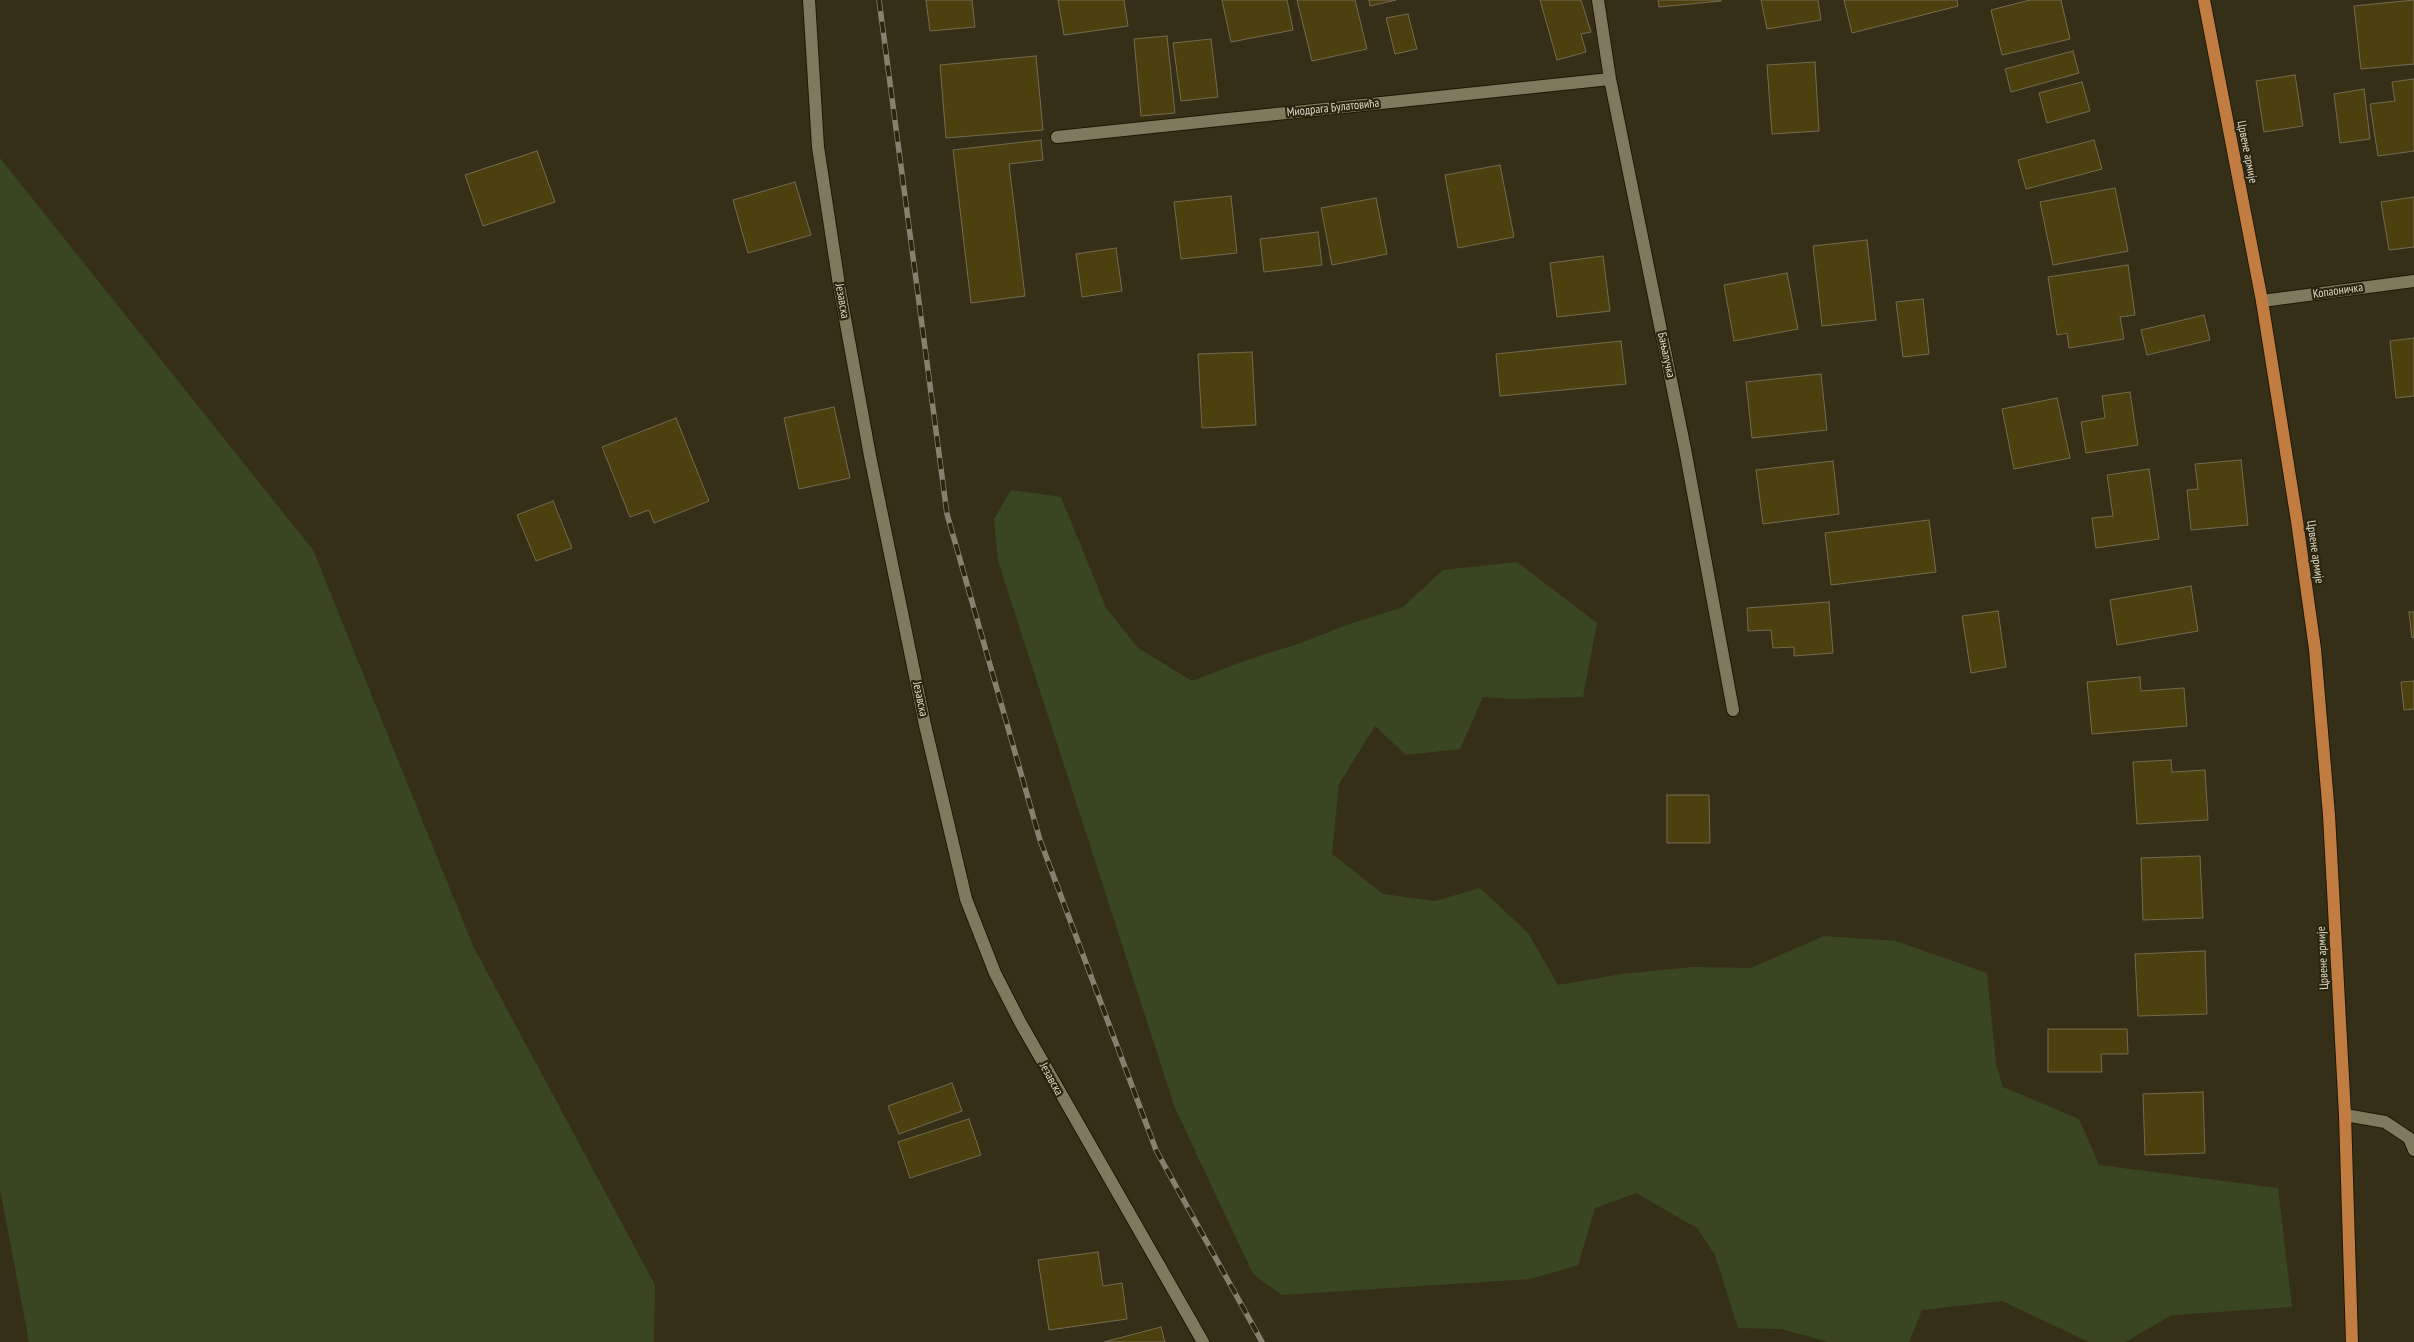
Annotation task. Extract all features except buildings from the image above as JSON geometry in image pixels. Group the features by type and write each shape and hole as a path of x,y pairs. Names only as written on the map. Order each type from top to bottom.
{"main road":[{"name":"Црвене армије","path":"2204,0 2262,301 2297,521 2315,650 2329,815 2345,1115 2352,1342"}],"street":[{"name":"Језавска","path":"809,0 818,147 841,294 872,466 925,725 966,899 995,973 1020,1022 1203,1342"},
{"name":"Бањалучка","path":"1598,0 1610,79 1686,449 1733,710"},
{"name":"Миодрага Булатовића","path":"1057,137 1610,79"},
{"name":"Копаоничка","path":"2262,301 2414,281"},
{"path":"2345,1115 2385,1122 2409,1138 2414,1150"}],"green space":[{"path":"0,158 313,550 473,946 655,1285 654,1342 29,1342 0,1189"},
{"path":"1011,490 1061,497 1106,608 1138,648 1192,681 1247,660 1403,607 1443,570 1517,562 1597,623 1583,697 1511,699 1483,697 1460,749 1406,755 1375,726 1339,784 1332,854 1383,894 1435,901 1480,888 1528,933 1558,985 1622,974 1693,967 1751,968 1824,936 1896,941 1987,973 1996,1064 2003,1087 2079,1119 2099,1165 2278,1188 2292,1307 2172,1315 2125,1342 2089,1342 2002,1301 1922,1310 1909,1342 1829,1342 1781,1329 1738,1328 1715,1255 1697,1228 1636,1193 1595,1208 1578,1265 1530,1279 1282,1295 1253,1274 1175,1108 998,561 994,519"}],"railway":[{"path":"879,0 947,514 1040,840 1156,1150 1262,1342"}]}
